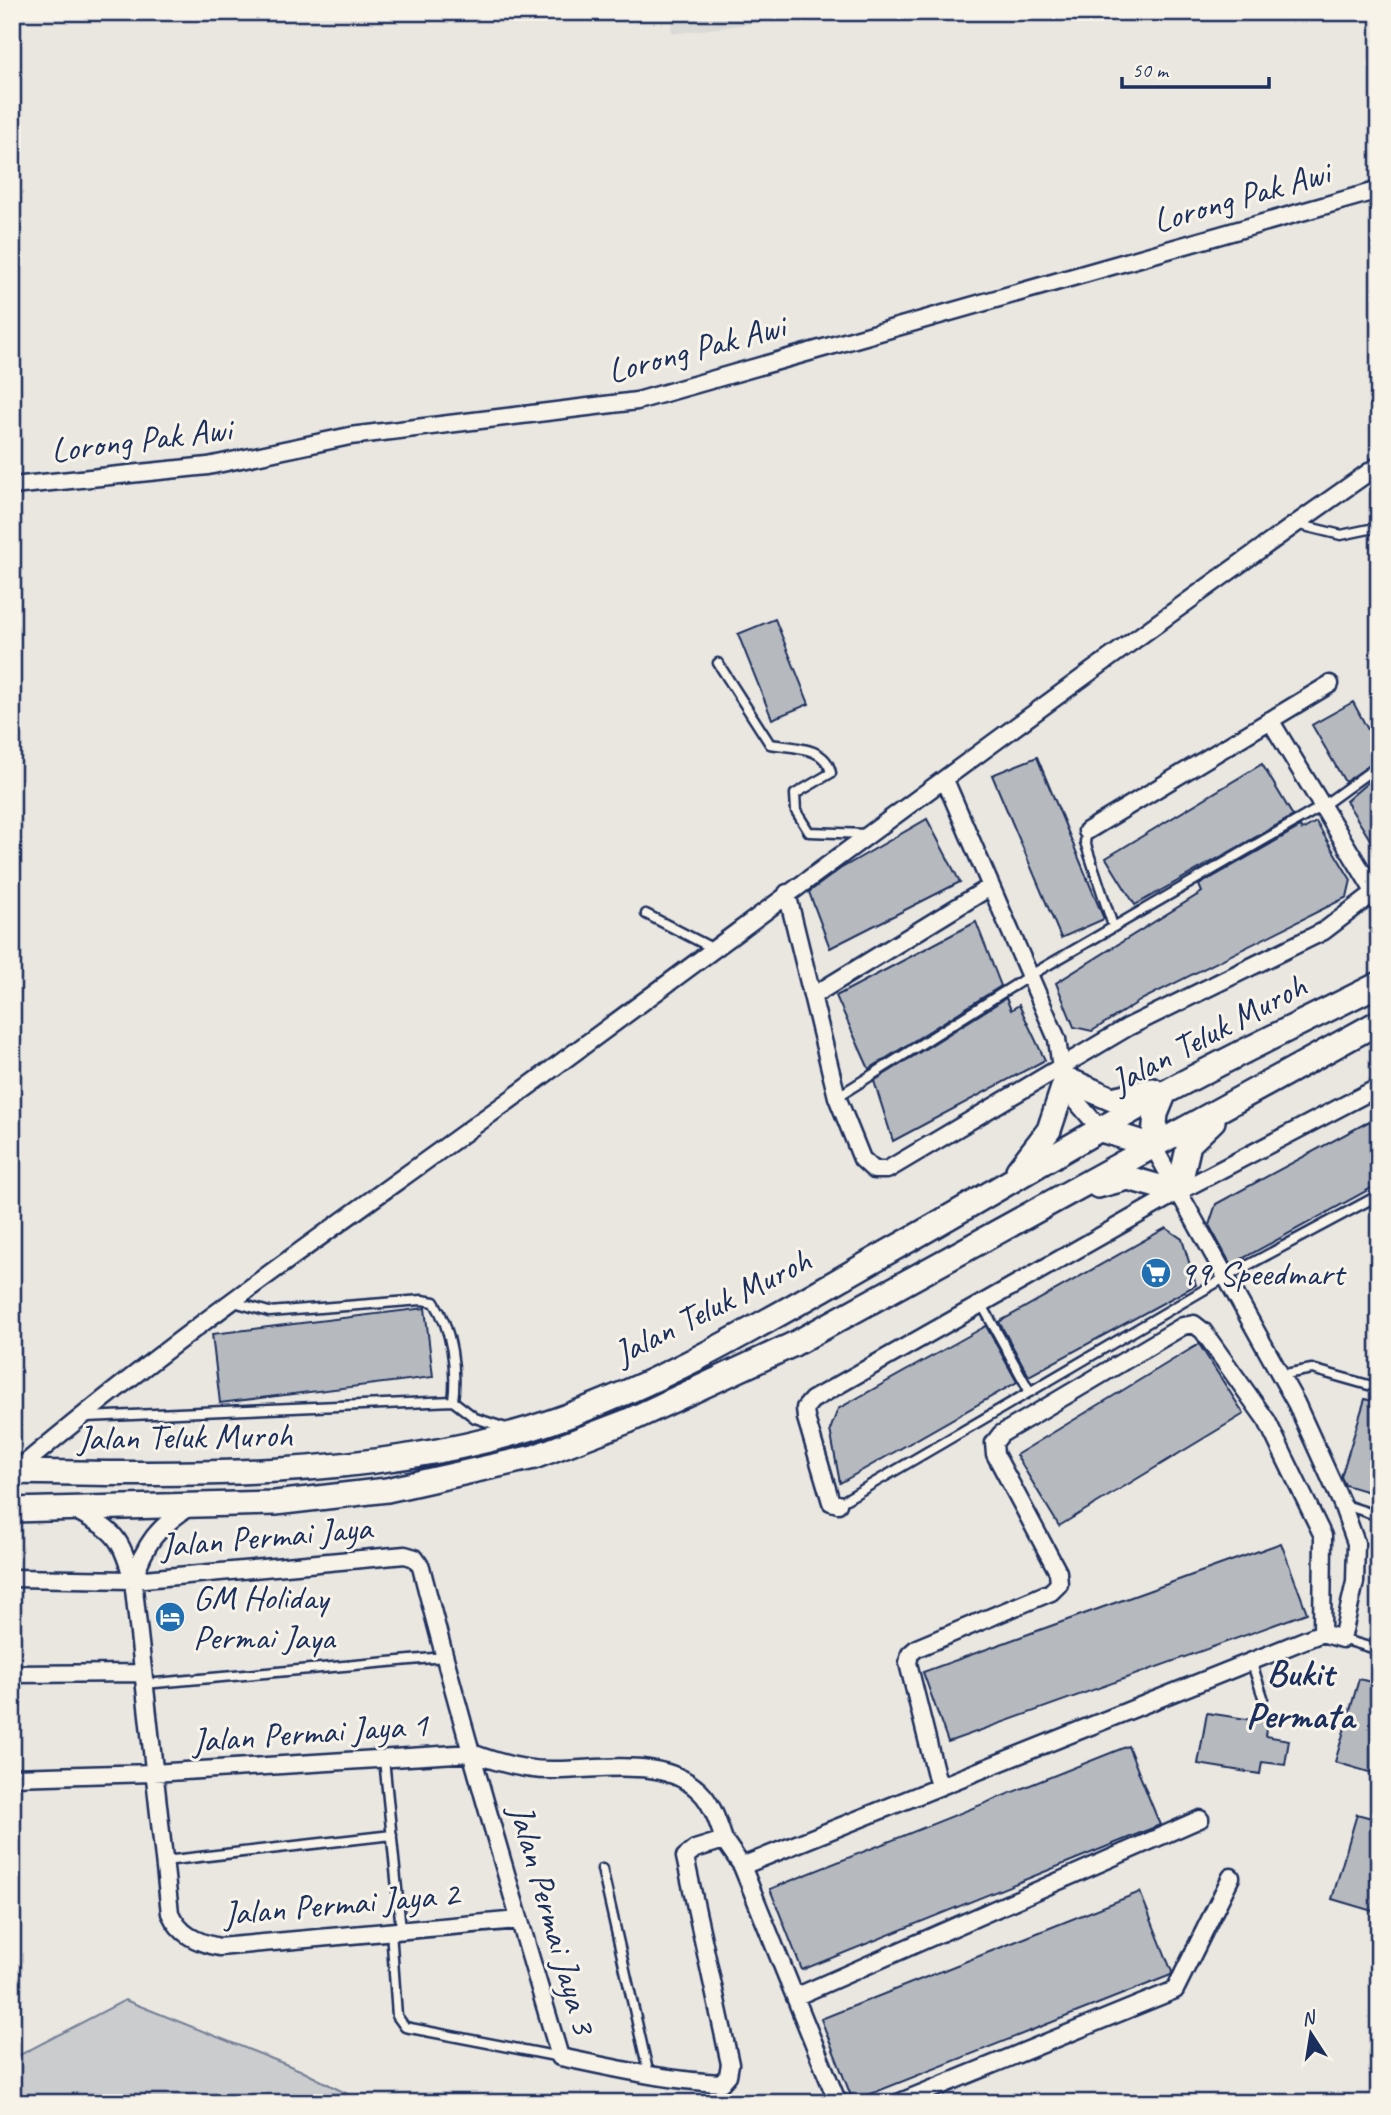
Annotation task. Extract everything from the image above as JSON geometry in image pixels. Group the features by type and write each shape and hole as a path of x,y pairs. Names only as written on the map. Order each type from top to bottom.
{"main road":[{"name":"Jalan Teluk Muroh","path":"14,1472 226,1473 345,1467 462,1445 531,1428 616,1395 710,1352 1165,1092 1379,984"},
{"name":"Jalan Teluk Muroh","path":"12,1510 275,1503 387,1489 534,1457 628,1421 734,1373 1058,1200 1379,1021"},
{"path":"1001,1188 1037,1149 1049,1130 1063,1074 1112,1099 1192,1079"},
{"path":"1058,1200 1117,1179 1128,1178 1178,1192 1189,1144 1197,1134 1254,1089"},
{"path":"1094,1180 1102,1163 1101,1130 1153,1146 1156,1114 1165,1092"}],"street":[{"name":"Lorong Pak Awi","path":"12,486 208,466 350,436 637,401 1379,190"},
{"path":"14,1472 79,1417 233,1302 787,893 1379,464"},
{"path":"1087,831 1330,684"},
{"path":"787,893 837,1097 862,1159 874,1170 887,1170 1063,1074 1128,1027 1324,931 1377,891 1321,807 1270,720"},
{"path":"945,780 1057,1039 1063,1074 1077,1101 1101,1130"},
{"path":"814,995 990,887"},
{"path":"838,1504 831,1502 806,1418 805,1408 812,1400 1178,1192 1379,1087"},
{"path":"742,1866 1322,1633 1342,1639 1355,1582 1356,1542 1342,1504 1280,1374 1153,1146"},
{"path":"939,1787 908,1663 910,1654 917,1648 1051,1592 1059,1584 1058,1572 995,1454 994,1443 1001,1434 1183,1326 1194,1324 1203,1331 1268,1421 1323,1536 1322,1633"},
{"path":"133,1580 145,1546 164,1524 190,1506"},
{"path":"72,1509 110,1529 122,1544 133,1580 164,1861"},
{"name":"Jalan Permai Jaya","path":"12,1578 133,1580 405,1555"},
{"name":"Jalan Permai Jaya 3","path":"405,1555 415,1558 421,1567 444,1657 560,2057 649,2075 721,2083 728,2075 730,2064 685,1857 695,1849 724,1840"},
{"path":"12,1674 142,1679"},
{"path":"472,1753 501,1764 553,1771 633,1765 671,1776 705,1797 724,1840 742,1866 838,2103"},
{"name":"Jalan Permai Jaya 1","path":"12,1777 153,1773 472,1753"},
{"path":"795,1997 1200,1819"},
{"name":"Jalan Permai Jaya 2","path":"164,1861 170,1913 175,1924 184,1934 200,1943 219,1947 519,1920"},
{"path":"898,2103 1175,1990 1231,1877"}],"lane":[{"path":"1294,524 1341,535 1379,527"},
{"path":"718,663 770,744 822,754 829,762 831,773 795,794 796,811 809,832 870,834"},
{"path":"837,1097 1028,976 1321,807 1379,765"},
{"path":"1087,831 1085,842 1113,926"},
{"path":"646,914 714,949"},
{"path":"838,1504 1226,1277 1379,1195"},
{"path":"233,1302 269,1312 422,1300 434,1302 440,1311 456,1375 453,1401"},
{"path":"981,1303 1030,1392"},
{"path":"1280,1374 1312,1369 1379,1388"},
{"path":"79,1417 453,1401 475,1418 488,1424 507,1429 531,1428"},
{"path":"1342,1504 1379,1516"},
{"path":"1342,1639 1379,1650"},
{"path":"142,1679 444,1657"},
{"path":"1251,1661 1263,1697"},
{"path":"384,1759 396,1930 397,2015 405,2027 560,2057"},
{"path":"164,1861 391,1835"},
{"path":"602,1869 649,2075"}],"shaded area":[{"path":"670,12 840,12 672,34"},
{"path":"125,2000 300,2070 365,2103 12,2103 12,2059"}],"building":[{"path":"775,619 809,704 772,719 738,634"},
{"path":"1353,702 1379,750 1379,759 1345,782 1312,725"},
{"path":"1037,757 1104,919 1061,938 992,775"},
{"path":"1262,764 1293,816 1135,905 1106,858"},
{"path":"1379,773 1379,854 1346,801"},
{"path":"927,819 960,882 830,948 809,892 840,869"},
{"path":"1316,822 1351,880 1347,897 1143,999 1092,1031 1074,1027 1056,983 1202,892 1199,885 1300,827 1302,830"},
{"path":"976,922 1001,986 869,1069 836,996"},
{"path":"1006,998 1011,1010 1019,1005 1045,1060 893,1141 874,1081"},
{"path":"1379,1116 1379,1184 1231,1265 1209,1225 1216,1204"},
{"path":"1166,1228 1182,1239 1196,1285 1029,1376 999,1322"},
{"path":"425,1308 433,1377 220,1403 212,1334"},
{"path":"986,1326 1017,1382 840,1483 830,1430 838,1409"},
{"path":"1199,1344 1244,1414 1059,1526 1016,1455"},
{"path":"1365,1399 1379,1403 1379,1495 1345,1485 1341,1477"},
{"path":"1281,1543 1307,1613 948,1742 923,1672"},
{"path":"1359,1679 1379,1684 1379,1775 1335,1762"},
{"path":"1207,1713 1267,1722 1265,1736 1289,1740 1285,1765 1262,1762 1260,1774 1198,1764"},
{"path":"1128,1746 1160,1825 802,1970 770,1889"},
{"path":"1357,1814 1379,1820 1379,1913 1332,1899"},
{"path":"1140,1892 1171,1975 853,2101 821,2019"}],"place":[{"name":"99 Speedmart","path":"1156,1273"},
{"name":"GM Holiday Permai Jaya","path":"170,1617"}],"district":[{"name":"Bukit Permata","path":"1300,1694"}]}
